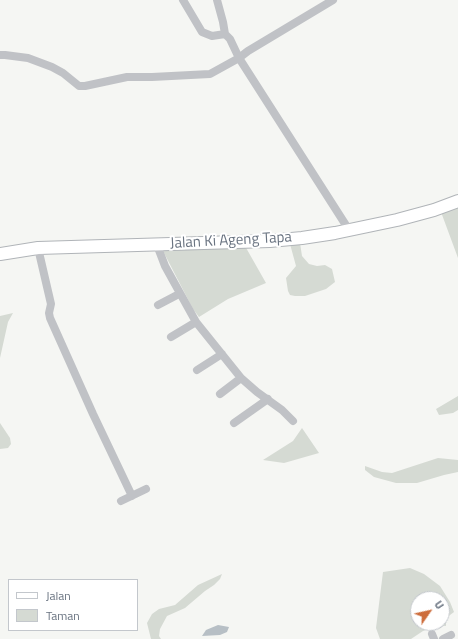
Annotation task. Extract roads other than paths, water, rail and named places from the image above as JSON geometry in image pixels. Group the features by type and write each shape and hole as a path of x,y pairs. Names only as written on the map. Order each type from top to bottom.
{"street":[{"path":"183,0 202,32 212,36 225,34"},
{"path":"216,0 225,34 230,39 239,58 349,230"},
{"path":"0,55 28,58 52,67 63,73 79,86 128,77 210,74 239,58 333,0"},
{"name":"Jalan Ki Ageng Tapa","path":"0,254 38,248 270,241 322,235 397,220 434,210 458,201"},
{"path":"157,245 179,294 196,322 241,378 282,410 293,421"},
{"path":"38,248 51,304 49,313 50,318 132,496"},
{"path":"158,305 179,294"},
{"path":"172,337 196,322"},
{"path":"197,370 222,354"},
{"path":"220,394 241,378"},
{"path":"234,423 268,399"},
{"path":"121,501 146,489"},
{"path":"443,639 451,635"}]}
